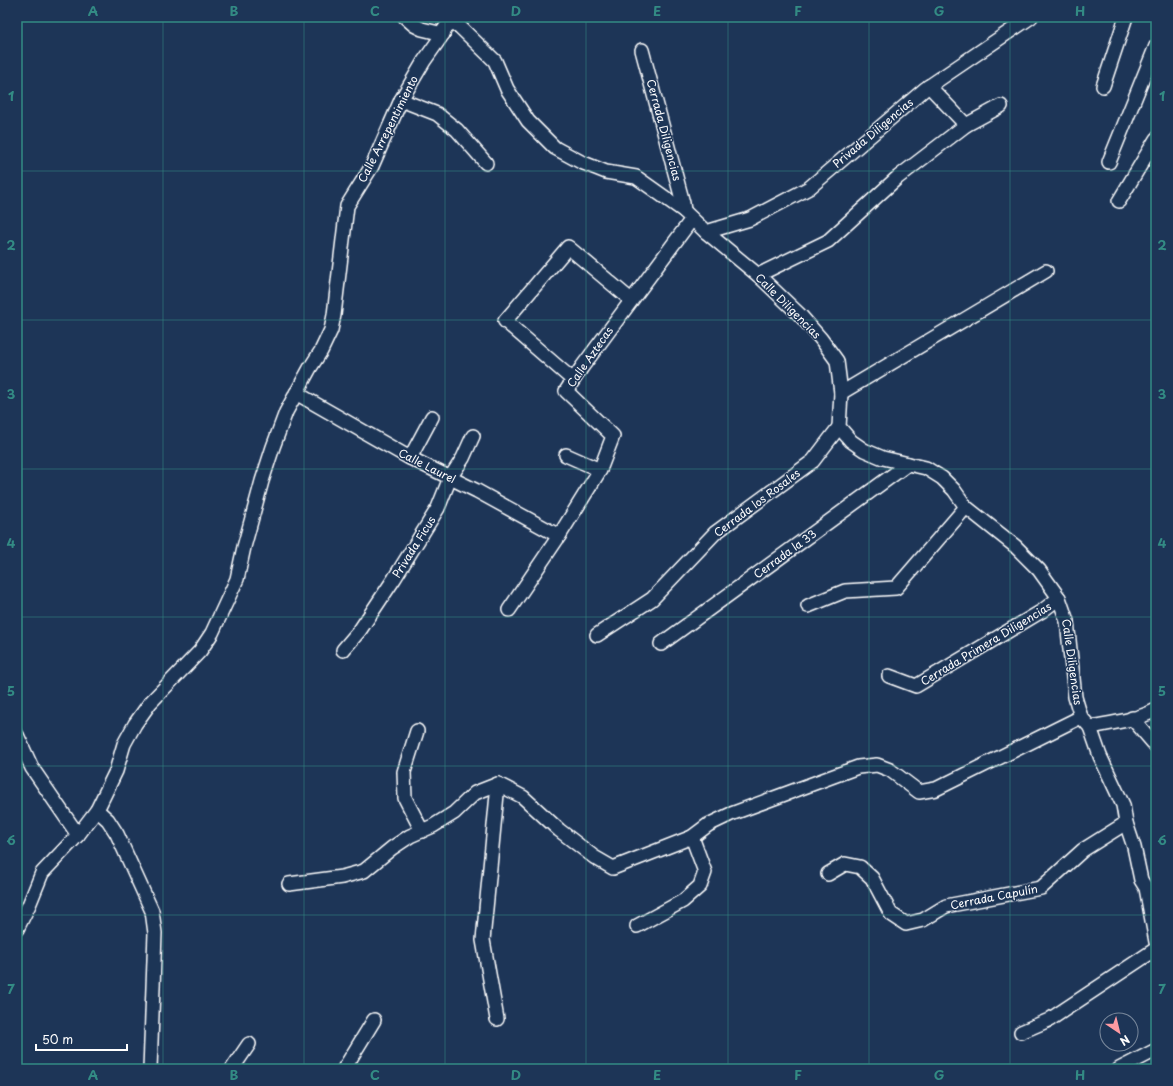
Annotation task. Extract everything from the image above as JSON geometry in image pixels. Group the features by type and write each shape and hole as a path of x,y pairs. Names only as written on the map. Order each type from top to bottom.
{"street":[{"path":"405,17 414,26 443,34"},
{"name":"Privada Diligencias","path":"706,232 750,219 809,188 929,86 1031,17"},
{"path":"1103,86 1126,17"},
{"name":"Calle Arrepentimiento","path":"17,929 42,873 78,835 97,810 116,771 124,744 135,724 150,704 200,651 212,633 225,608 237,579 262,481 286,412 321,351 331,330 347,206 372,166 401,100 424,61 443,34 445,28 452,20"},
{"name":"Calle Diligencias","path":"452,20 495,61 507,89 528,121 555,148 581,162 606,172 636,177 688,215 758,275 801,316 821,339 837,362 841,393 839,427 851,441 864,450 883,458 926,468 942,478 954,490 966,507 1015,546 1039,570 1059,598 1067,621 1075,697 1081,717 1090,727 1100,756 1123,805 1126,823 1134,847 1141,880 1151,886 1156,942"},
{"path":"1109,162 1156,46"},
{"name":"Cerrada Diligencias","path":"642,50 688,215"},
{"path":"929,86 966,125"},
{"path":"401,100 437,114 457,130 486,163"},
{"path":"758,275 828,241 897,178 966,125 1001,106"},
{"path":"1119,201 1156,139"},
{"name":"Calle Aztecas","path":"509,610 559,536 600,470 613,436 566,391 631,300 688,215"},
{"path":"573,380 506,321 568,247 631,300"},
{"path":"841,393 1046,271"},
{"name":"Calle Laurel","path":"296,393 410,458 477,491 559,536"},
{"path":"410,458 432,417"},
{"name":"Cerrada los Rosales","path":"597,635 652,599 714,533 813,461 839,427"},
{"name":"Privada Ficus","path":"343,650 360,630 438,508 450,478 463,458 473,436"},
{"path":"566,455 600,470"},
{"name":"Cerrada la 33","path":"661,644 908,464"},
{"path":"808,606 845,591 896,588 966,507"},
{"name":"Cerrada Primera Diligencias","path":"889,676 916,686 1042,611 1059,598"},
{"path":"1090,727 1120,722 1156,710"},
{"path":"289,884 342,877 364,871 392,848 410,836 454,813 475,793 498,784 524,797 559,830 594,857 613,868 692,837 708,825 731,814 858,766 877,765 890,770 919,792 936,789 1081,717"},
{"path":"1132,718 1156,746"},
{"path":"417,731 404,772 405,798 422,831"},
{"path":"17,735 32,768 78,835"},
{"path":"497,1019 483,940 498,784"},
{"path":"97,810 108,820 117,834 152,911 155,933 150,1069"},
{"name":"Cerrada Capulín","path":"828,874 845,864 860,867 872,878 891,914 906,924 923,920 946,906 1041,888 1083,850 1126,823"},
{"path":"637,926 683,902 700,886 705,872 692,837"},
{"path":"1022,1032 1049,1020 1156,949"},
{"path":"344,1069 374,1020"},
{"path":"232,1069 249,1044"},
{"path":"1119,1069 1156,1050"}]}
